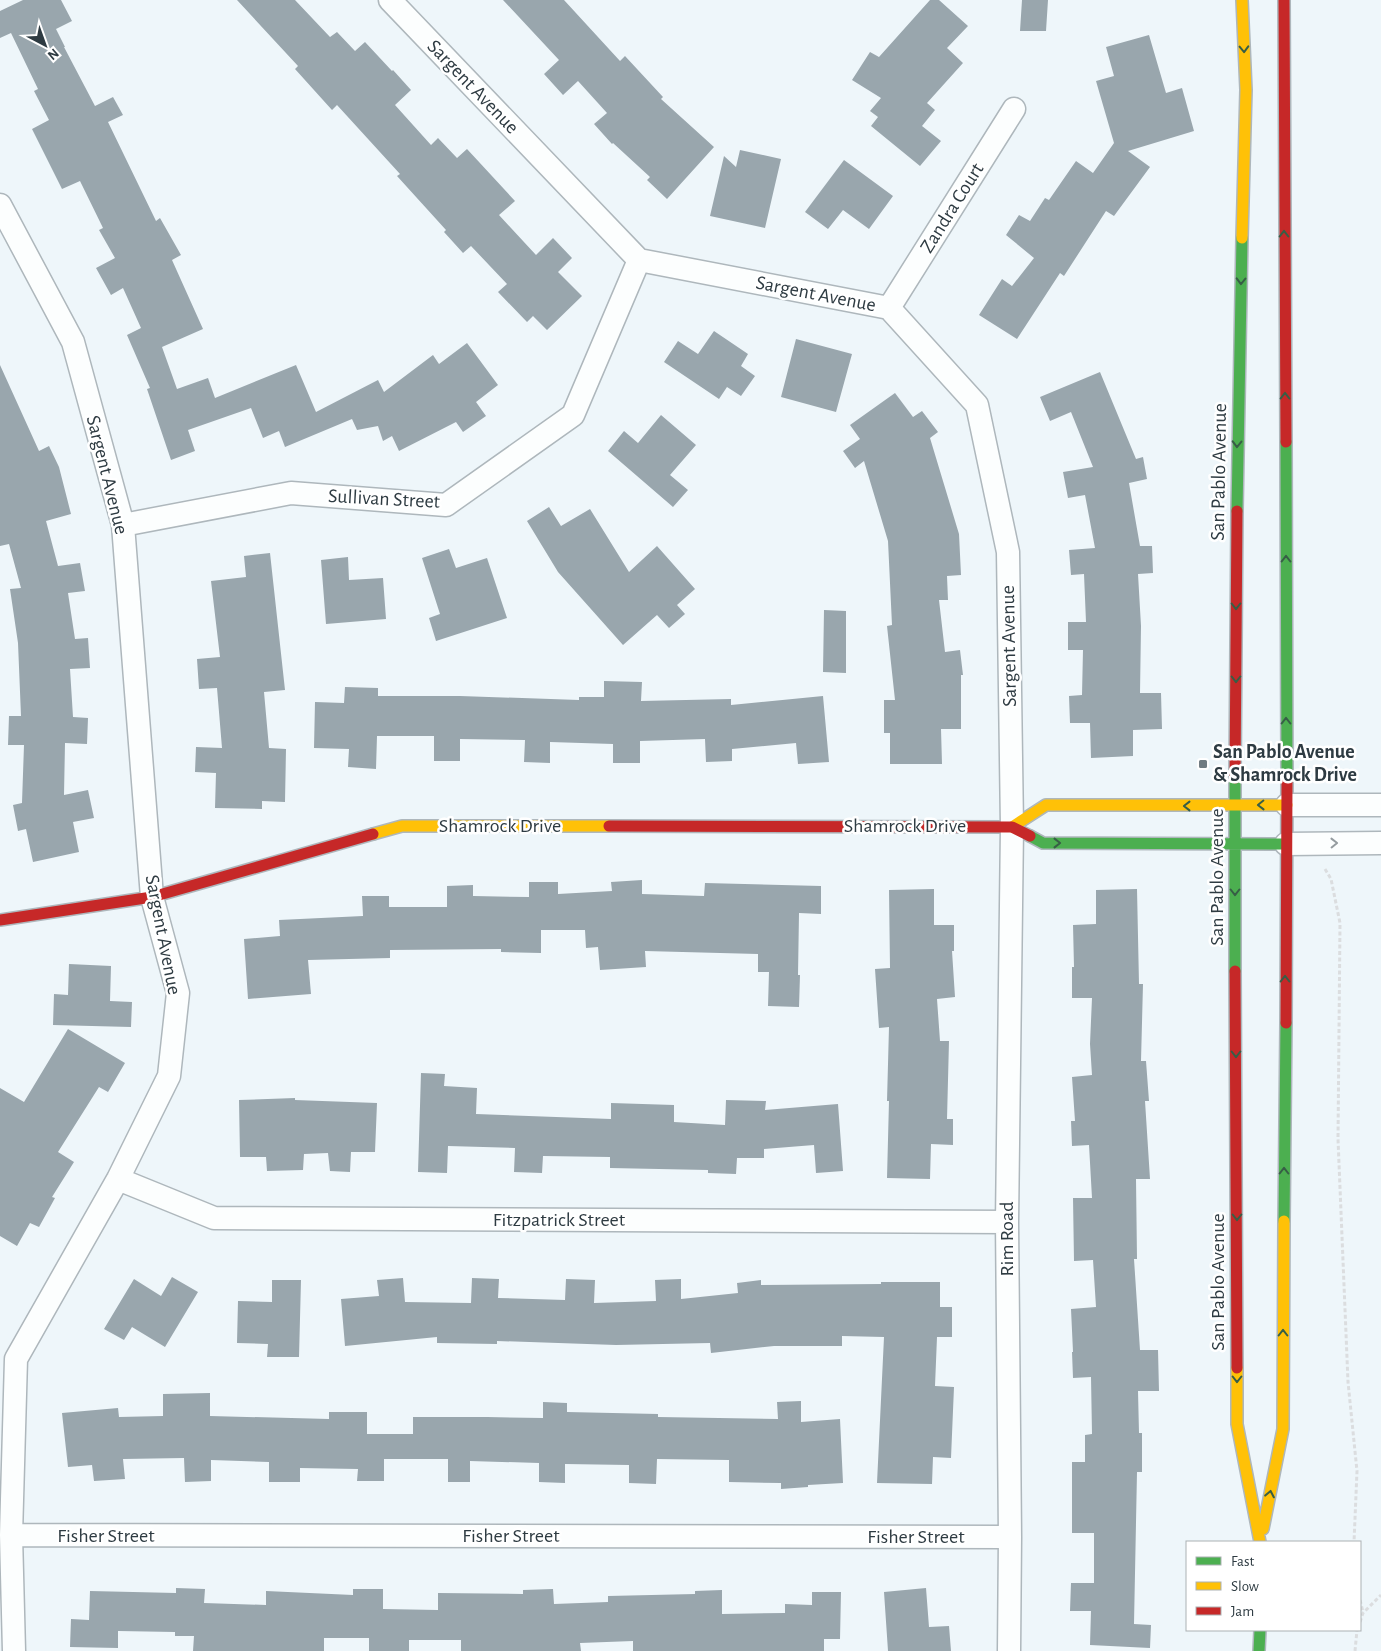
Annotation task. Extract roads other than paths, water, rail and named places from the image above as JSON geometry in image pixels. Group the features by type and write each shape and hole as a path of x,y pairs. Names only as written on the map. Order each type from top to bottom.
{"main road":[{"name":"San Pablo Avenue","path":"1242,0 1246,90 1237,467 1235,843 1237,1424 1260,1541"},
{"name":"San Pablo Avenue","path":"1260,1541 1283,1430 1287,805 1284,0"},
{"path":"1012,826 1046,805 1287,805"},
{"name":"Shamrock Drive","path":"0,920 152,896 402,826 1012,826 1042,843 1286,844"},
{"path":"1260,1631 1260,1651"}],"street":[{"name":"Sargent Avenue","path":"390,0 639,260 889,308 977,405 1008,552 1012,826"},
{"name":"Zandra Court","path":"889,308 1014,109"},
{"name":"Sargent Avenue","path":"0,206 73,342 123,524 152,896 178,994 169,1076 118,1179 16,1359 11,1535 14,1651"},
{"name":"Sullivan Street","path":"123,524 291,493 446,504 573,415 639,260"},
{"path":"1287,805 1381,805"},
{"name":"Rim Road","path":"1009,1651 1010,1537 1007,1222 1012,826"},
{"name":"Shamrock Drive","path":"1286,844 1381,843"},
{"name":"Fitzpatrick Street","path":"118,1179 214,1218 1007,1222"},
{"name":"Fisher Street","path":"11,1535 1010,1537"}],"place":[{"name":"San Pablo Avenue & Shamrock Drive","path":"1203,764"}]}
